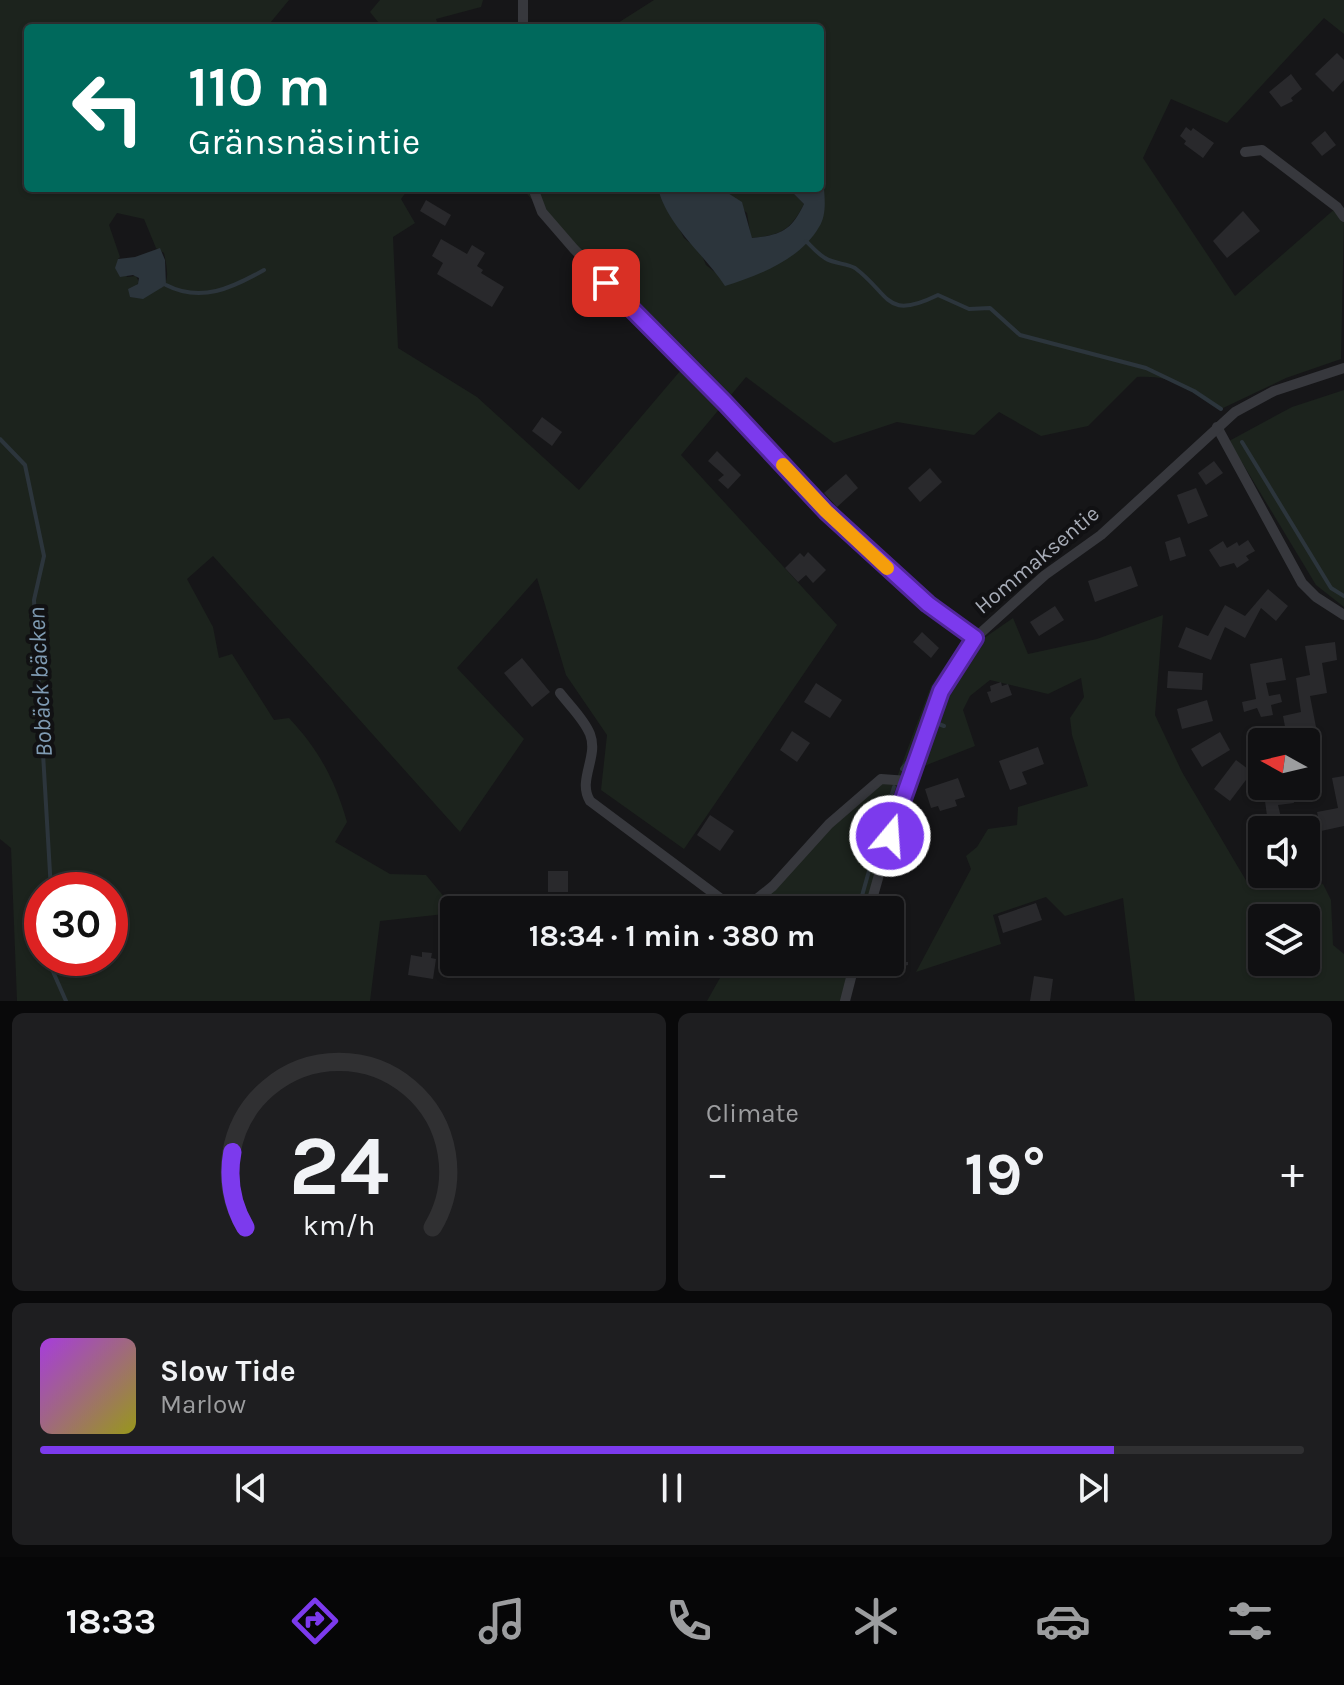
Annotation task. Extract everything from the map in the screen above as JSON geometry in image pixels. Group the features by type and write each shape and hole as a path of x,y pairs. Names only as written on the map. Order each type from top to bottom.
{"street":[{"path":"523,0 523,24"},
{"path":"1245,152 1262,150 1337,207 1344,217"},
{"path":"534,192 542,212 574,249 826,511 928,604 975,638"},
{"name":"Hommaksentie","path":"873,896 888,841 941,691 975,638 1045,575 1101,535 1235,412 1274,391 1344,368"},
{"path":"1217,427 1302,583 1316,597 1344,615"},
{"path":"560,693 591,735 592,747 585,782 585,793 590,801 717,896"},
{"path":"760,896 829,824 881,779 908,781"},
{"path":"845,1001 851,976"}],"shaded area":[{"path":"0,0 289,0 269,24 24,24 24,192 406,192 401,199 415,223 393,237 398,348 477,397 579,490 686,364 574,249 525,192 660,192 684,238 700,251 706,265 716,273 806,241 819,192 824,192 824,24 616,24 654,0 1344,0 1344,34 1324,18 1227,123 1171,99 1143,158 1235,296 1337,207 1344,217 1341,359 1286,378 1221,409 1172,381 1137,377 1088,426 1041,436 999,412 974,435 897,422 834,443 746,377 681,455 837,625 684,849 601,790 607,735 566,675 537,578 457,668 524,739 460,832 213,556 187,579 213,627 219,658 232,654 274,720 289,718 317,754 331,779 347,822 335,842 390,874 426,875 443,896 440,896 440,915 380,921 370,1001 17,1001 11,848 0,839","holes":["117,213 144,219 156,248 164,253 165,284 155,288 136,286 139,282 136,276 127,277 118,259 120,257 109,225"]},
{"path":"380,0 483,0 481,7 436,19 438,24 380,24 370,12"},
{"path":"824,187 825,196 822,221 811,238 778,265 725,286 678,228 659,192 726,192 742,202 752,238 784,230 804,204 792,192 824,192"},
{"path":"724,192 792,192 804,204 784,230 751,238 747,213"},
{"path":"160,248 165,260 166,285 143,299 130,297 128,289 138,284 139,278 133,275 120,277 115,268 118,259"},
{"path":"1344,390 1344,607 1316,585 1229,441 1292,407"},
{"path":"1163,615 1155,715 1182,772 1248,888 1320,888 1323,884 1331,900 1333,945 1344,954 1344,1001 1135,1001 1123,898 1065,916 1046,897 993,915 1001,944 916,972 971,869 966,856 977,847 988,829 1017,825 1018,807 1088,786 1072,735 1070,718 1084,697 1081,678 1048,694 990,680 970,696 963,710 975,746 919,768 944,697 977,643 1013,618 1028,654 1097,639"},
{"path":"966,635 975,638 941,691 874,896 767,896 773,886 881,779 896,780 931,686"},
{"path":"721,976 851,976 845,1001 707,1001"}],"building":[{"path":"1337,53 1344,60 1344,80 1333,92 1315,74"},
{"path":"1291,74 1302,89 1291,98 1293,101 1281,107 1269,92"},
{"path":"1186,127 1191,131 1193,128 1214,143 1203,158 1184,144 1186,141 1180,136"},
{"path":"1325,131 1336,145 1322,156 1311,143"},
{"path":"426,200 451,215 445,226 420,211"},
{"path":"1243,211 1260,231 1227,258 1213,241"},
{"path":"441,239 467,254 472,245 485,253 477,266 483,270 481,273 504,287 492,307 437,274 443,263 432,256"},
{"path":"542,417 562,432 552,446 532,431"},
{"path":"717,451 741,475 728,489 718,480 724,475 708,461"},
{"path":"1214,461 1223,473 1206,485 1198,473"},
{"path":"930,468 942,482 920,502 908,488"},
{"path":"846,474 858,488 837,507 824,493"},
{"path":"1196,488 1208,516 1188,524 1177,495"},
{"path":"1180,537 1186,556 1170,561 1165,542"},
{"path":"1248,540 1255,551 1246,556 1249,560 1237,568 1234,563 1220,567 1209,550 1223,541 1227,548 1237,542 1239,546"},
{"path":"808,552 826,570 813,583 806,575 798,582 785,568 800,553 804,557"},
{"path":"1131,566 1138,586 1095,602 1088,581"},
{"path":"1268,589 1288,606 1276,621 1261,608 1245,638 1225,627 1211,660 1178,647 1186,627 1208,636 1225,605 1245,616"},
{"path":"1055,606 1064,620 1039,636 1030,622"},
{"path":"922,632 939,648 931,658 913,642"},
{"path":"1335,642 1337,660 1322,663 1327,693 1310,696 1316,727 1285,728 1283,716 1301,712 1296,678 1310,675 1305,646"},
{"path":"522,658 550,692 532,707 504,673"},
{"path":"1282,658 1286,680 1266,683 1269,696 1280,694 1282,702 1271,705 1273,715 1261,717 1257,708 1244,712 1242,702 1256,699 1250,664"},
{"path":"1168,671 1203,673 1202,690 1167,688"},
{"path":"1001,682 1002,686 1008,684 1012,695 991,703 987,692 991,691 990,686"},
{"path":"816,683 842,700 830,718 804,702"},
{"path":"1207,700 1213,721 1182,729 1177,709"},
{"path":"792,731 810,743 797,762 780,750"},
{"path":"1220,732 1230,750 1202,767 1191,749"},
{"path":"1038,747 1044,764 1022,772 1027,784 1010,790 999,761"},
{"path":"1236,760 1248,769 1248,777 1230,801 1214,789"},
{"path":"1344,776 1344,826 1321,831 1317,812 1338,808 1332,778"},
{"path":"958,778 965,797 955,800 957,806 940,811 938,806 931,808 925,789"},
{"path":"1265,800 1293,800 1294,803 1278,805 1281,816 1267,816"},
{"path":"710,815 734,831 720,851 697,835"},
{"path":"548,871 568,871 568,892 548,892"},
{"path":"1036,903 1042,920 1003,933 998,916"},
{"path":"422,952 432,953 431,958 436,959 433,979 408,975 411,955 422,957"},
{"path":"1034,976 1053,979 1050,1001 1030,1001"}],"waterway":[{"path":"806,241 829,260 855,268 898,305 908,306 938,295 969,309 990,308 1020,335 1146,368 1194,391 1221,409"},
{"path":"166,285 192,293 204,293 228,287 264,270"},
{"name":"Bobäck bäcken","path":"0,439 25,465 44,556 34,600 50,872"},
{"path":"1242,442 1331,588 1344,596"},
{"path":"902,769 909,760 925,719 944,726"},
{"path":"879,836 894,787"},
{"path":"862,896 876,846"},
{"name":"Bobäck bäcken","path":"55,976 66,1001"}],"slow traffic":[{"path":"783,465 826,511 887,568"}],"route":[{"path":"606,283 826,511 928,604 975,638 941,691 890,836"}]}
